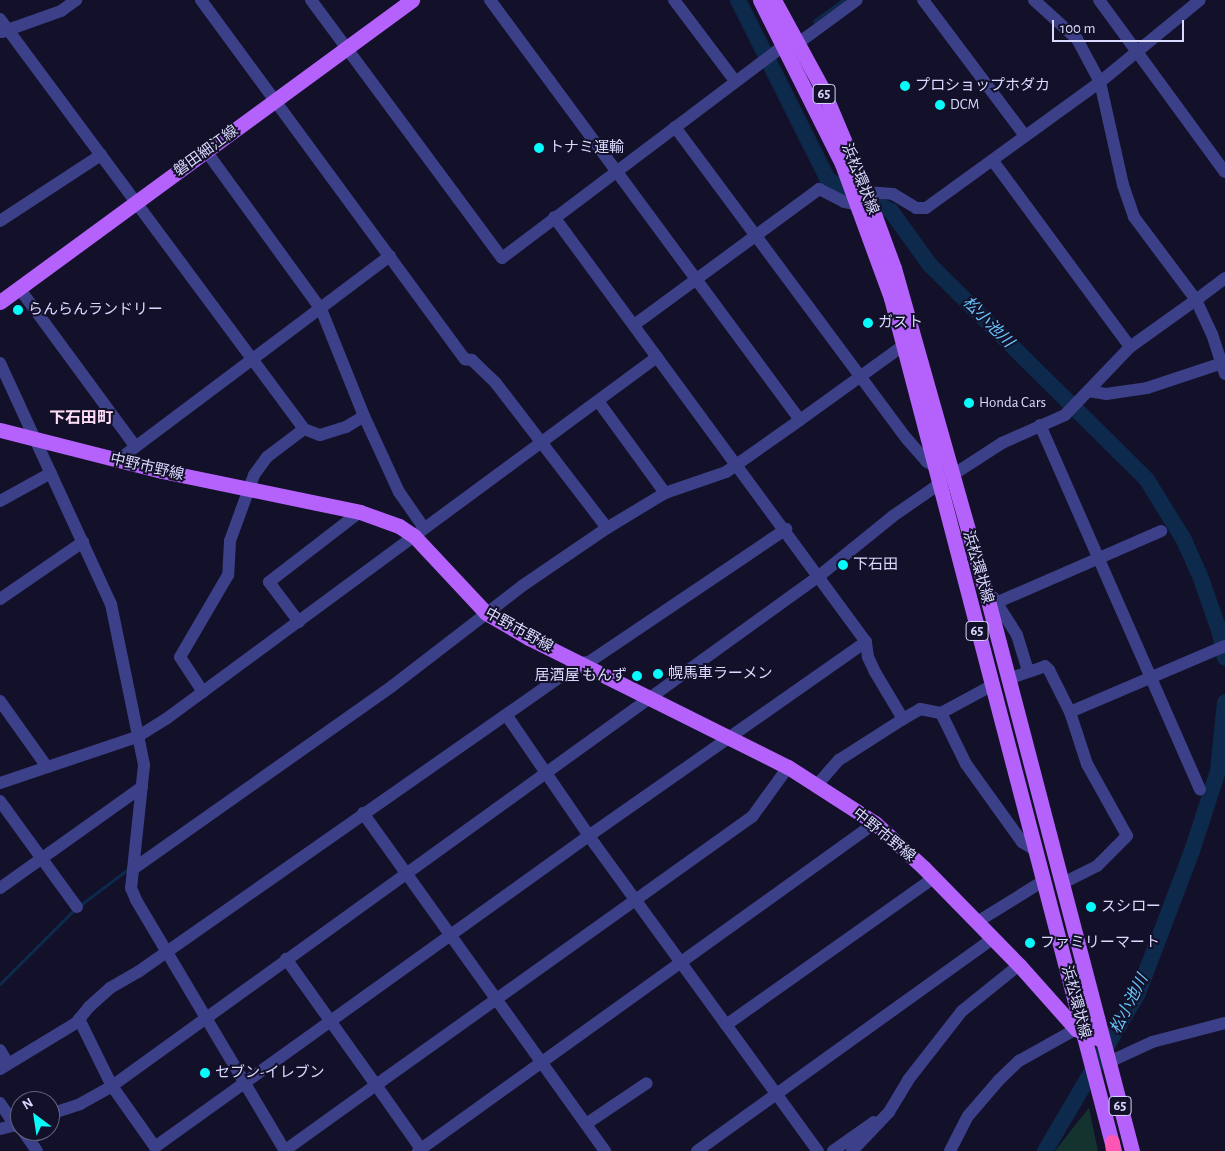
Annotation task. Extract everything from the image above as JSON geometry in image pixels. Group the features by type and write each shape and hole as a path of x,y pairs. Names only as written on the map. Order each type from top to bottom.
{"main road":[{"name":"磐田細江線","path":"0,302 412,0"},
{"name":"浜松環状線","path":"760,0 786,47 848,180 874,212 894,268 946,480 993,685 1045,880 1080,1032 1091,1059 1113,1148"},
{"name":"浜松環状線","path":"774,0 786,47 822,88 862,198 904,345 935,466 946,480 985,590 1132,1151"},
{"name":"中野市野線","path":"0,430 35,441 118,460 250,490 360,512 419,532 486,613 529,638 650,696 788,767 875,823 934,878 993,938 1080,1032"},
{"path":"1080,1032 1102,1040"}],"street":[{"path":"4,32 61,11 76,0"},
{"path":"201,0 276,99 465,359 472,360 495,382 607,528"},
{"path":"310,0 502,258 734,81 857,0"},
{"path":"490,0 698,279 800,420"},
{"path":"674,0 734,81"},
{"path":"923,0 1025,136"},
{"path":"1034,0 1077,39 1100,82 1123,185 1134,217 1196,300 1224,366 1147,388 1084,395"},
{"path":"1099,0 1225,172"},
{"path":"634,325 758,236 819,189 844,202 893,194 916,208 926,208 1100,82 1200,0"},
{"path":"0,19 4,32 101,155 304,429 320,435 346,427 364,416"},
{"path":"675,127 758,236 907,439 927,462 935,466"},
{"path":"206,151 321,309 364,416 419,532"},
{"path":"0,221 101,155"},
{"path":"993,161 1130,348"},
{"path":"554,217 786,529 866,642 868,657 875,672 903,719"},
{"path":"118,460 254,361 390,256"},
{"path":"60,1111 80,1104 112,1086 650,696 819,576 893,516 1002,443 1065,415 1130,348 1225,278"},
{"path":"19,288 136,447"},
{"path":"133,869 391,686 486,613 607,528 665,493 726,472 738,465 904,345"},
{"path":"0,783 136,737 203,692 299,622 657,357"},
{"path":"0,363 111,604 136,737 144,765 131,888 165,953 285,1151 752,817 788,767"},
{"path":"598,401 665,493"},
{"path":"1040,425 1200,789"},
{"path":"203,692 180,657 228,575 228,548 250,490 267,457 304,429"},
{"path":"0,501 51,472"},
{"path":"299,622 269,582 360,512"},
{"path":"0,1050 4,1067 79,1020 110,988 165,953 363,813 507,716 580,663 589,662 786,529"},
{"path":"998,602 1161,530"},
{"path":"0,599 83,542"},
{"path":"985,590 998,602 1017,636 1028,671"},
{"path":"79,1020 112,1086 154,1150 590,835 866,642"},
{"path":"1070,712 1222,648"},
{"path":"1008,679 1045,666 1049,670 1070,712 1087,764 1127,836 1097,866 1061,884"},
{"path":"817,785 838,760 920,709 940,713 993,685"},
{"path":"0,701 47,767"},
{"path":"940,713 966,764 1022,842 1037,850"},
{"path":"507,716 636,900 818,1151"},
{"path":"0,888 142,787"},
{"path":"0,800 77,907"},
{"path":"363,813 606,1151"},
{"path":"286,959 420,1150 875,823"},
{"path":"726,1025 934,878"},
{"path":"977,922 1045,880"},
{"path":"697,1151 993,938"},
{"path":"852,1151 889,1112 908,1080 962,1011 1019,965"},
{"path":"1108,1061 1152,1042 1225,1023"},
{"path":"950,1151 968,1116 999,1080 1019,1061 1080,1032"},
{"path":"586,1124 648,1083"},
{"path":"0,1103 10,1116"},
{"path":"833,1151 889,1112"}],"green space":[{"path":"1089,1108 1098,1151 1055,1151 1076,1124"}],"waterway":[{"name":"松小池川","path":"738,0 828,180 891,211 930,265 1147,480 1184,540 1199,573 1220,633 1225,658"},
{"path":"814,21 843,0"},
{"name":"松小池川","path":"1045,1151 1138,993 1192,851 1218,771 1225,702"},
{"path":"79,906 127,870"},
{"path":"0,984 75,909"}],"place":[{"name":"プロショップホダカ","path":"905,86"},
{"name":"DCM","path":"940,105"},
{"name":"トナミ運輸","path":"539,148"},
{"name":"らんらんランドリー","path":"18,310"},
{"name":"ガスト","path":"868,323"},
{"name":"Honda Cars","path":"969,403"},
{"name":"下石田","path":"843,565"},
{"name":"幌馬車ラーメン","path":"658,674"},
{"name":"居酒屋 もんず","path":"637,676"},
{"name":"スシロー","path":"1091,907"},
{"name":"ファミリーマート","path":"1030,943"},
{"name":"セブン-イレブン","path":"205,1073"}],"district":[{"name":"下石田町","path":"81,418"}]}
